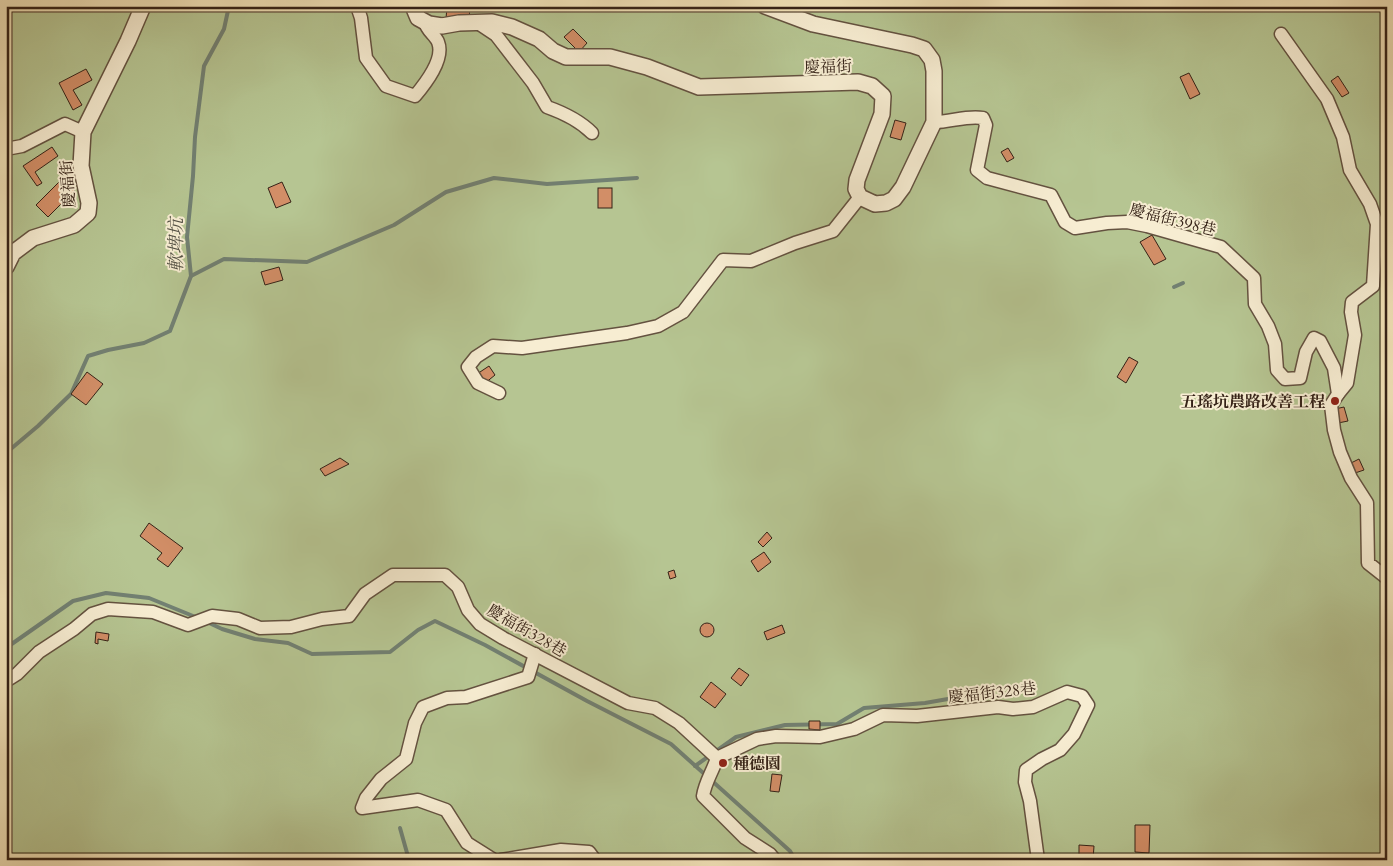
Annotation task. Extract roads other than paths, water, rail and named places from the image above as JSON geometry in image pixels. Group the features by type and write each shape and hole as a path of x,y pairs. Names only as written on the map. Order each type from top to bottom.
{"street":[{"name":"慶福街","path":"6,267 14,253 33,238 74,224 88,213 82,166 83,132 143,6"},
{"path":"357,6 361,18 366,58 386,86 415,96 428,81 439,57 438,43 426,27 425,22 418,18 413,6"},
{"name":"慶福街","path":"425,22 442,26 492,22 512,27 539,39 553,51 566,57 610,57 647,67 698,87 858,82 872,86 883,96 882,114 857,180 856,189 860,197 876,204 886,203 894,199 904,187 934,122 934,71 932,60 924,49 912,45 813,24 765,6"},
{"path":"478,23 496,36 533,83 547,107 567,114 592,133"},
{"path":"1281,34 1327,99 1343,137 1350,170 1370,204 1377,224 1373,286 1352,302 1351,312 1355,336 1347,383 1338,394"},
{"name":"慶福街398巷","path":"934,122 945,122 973,116 983,118 986,125 977,170 987,178 1051,195 1065,222 1075,228 1127,222 1221,247 1254,278 1255,304 1268,326 1275,344 1277,370 1284,379 1300,378 1306,352 1314,338 1320,342 1334,368 1338,394 1331,405 1334,430 1340,452 1351,478 1368,503 1368,563 1387,578"},
{"path":"6,149 22,146 64,124 83,132"},
{"path":"499,393 478,383 468,367 476,357 493,346 522,348 627,333 658,326 683,312 723,260 751,260 833,230 860,197"},
{"name":"慶福街328巷","path":"6,681 17,674 39,652 74,629 92,614 108,609 153,612 188,625 209,617 238,619 260,628 291,627 322,619 349,616 365,594 393,575 445,575 458,587 468,610 480,624 534,659 628,703 655,708 679,723 714,755 757,739 776,736 820,737 854,729 883,716 917,716 998,707 1033,707 1067,692 1082,696 1088,705 1074,734 1060,750 1026,770 1025,782 1030,801 1038,860"},
{"path":"494,860 467,843 446,810 418,800 362,808 366,798 381,779 406,759 414,723 423,708 447,698 466,697 528,677 534,659"},
{"path":"714,755 713,774 705,785 703,796 745,838 770,854 775,860"},
{"path":"501,860 561,850 590,852 595,860"}],"waterway":[{"name":"軟埤坑","path":"6,453 38,426 71,394 88,356 144,343 170,331 191,276 187,237 195,137 204,66 224,29 229,6"},
{"path":"191,276 224,259 307,262 394,225 446,192 494,178 547,184 637,178"},
{"path":"1174,287 1183,283"},
{"path":"6,648 73,601 106,593 149,598 198,618"},
{"path":"207,622 222,629 255,639 288,643 312,654 390,652 418,630 435,621 485,645 587,701 671,744 790,851 795,860"},
{"path":"695,766 736,737 785,725 837,724 864,708 925,703 965,696"},
{"path":"400,828 409,860"}],"place":[{"name":"五瑤坑農路改善工程","path":"1335,401"},
{"name":"種德園","path":"723,763"}]}
